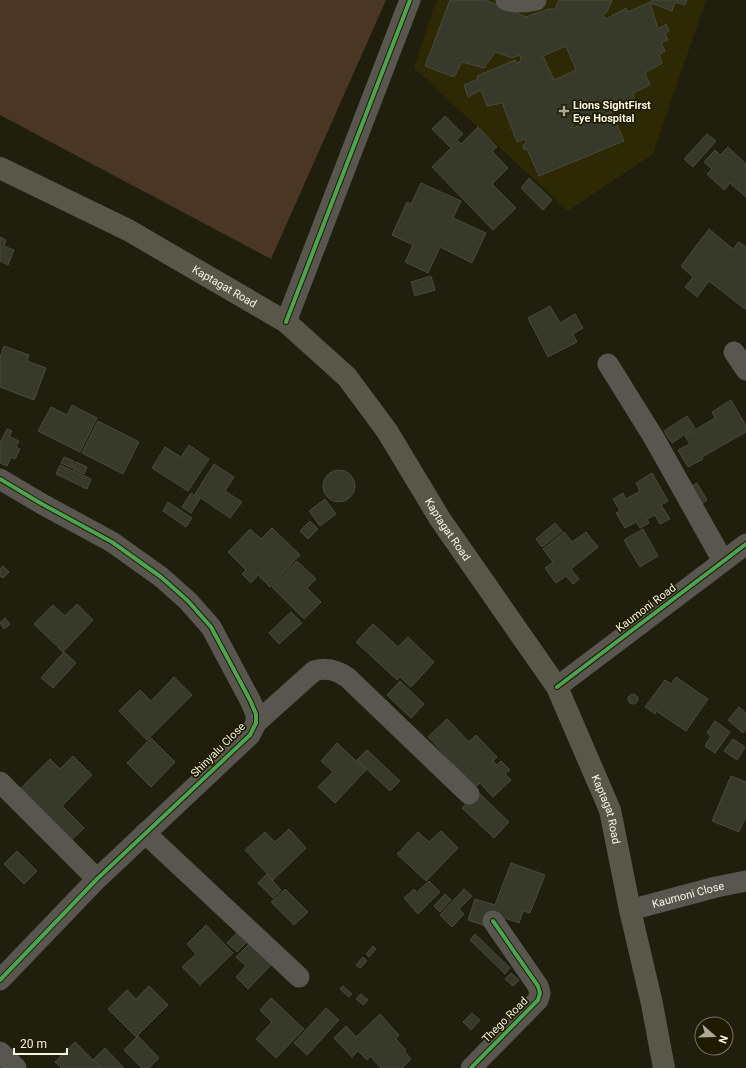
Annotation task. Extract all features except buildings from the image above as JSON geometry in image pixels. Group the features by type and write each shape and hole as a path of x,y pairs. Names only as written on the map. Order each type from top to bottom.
{"main road":[{"name":"Kaptagat Road","path":"0,168 128,230 286,322 347,377 387,431 440,519 557,687 610,810 630,910 652,1004 664,1068"}],"street":[{"path":"286,322 410,0"},
{"path":"506,0 510,2 536,0"},
{"path":"734,352 746,370"},
{"path":"608,364 654,438 724,561"},
{"name":"Shinyalu Close","path":"0,479 112,542 161,576 188,601 211,627 256,714 256,723 250,735 97,879 0,980"},
{"name":"Kaumoni Road","path":"557,687 746,544"},
{"path":"256,723 314,671 322,668 340,672 469,794"},
{"path":"0,782 97,879"},
{"path":"145,833 300,977"},
{"name":"Kaumoni Close","path":"630,910 716,887 746,881"},
{"name":"Thego Road","path":"470,1068 538,1000 540,993 538,986 493,921"},
{"path":"0,1052 16,1068"}],"shaded area":[{"path":"0,0 386,0 271,259 0,115"},
{"name":"Lions SightFirst Eye Hospital","path":"438,0 706,0 653,154 568,211 414,68 433,9"}],"cycle path":[{"path":"286,322 410,0"},
{"path":"0,479 112,542 161,577 188,601 211,627 256,714 256,723 250,735 97,879 0,980"},
{"path":"557,687 746,544"},
{"path":"471,1068 538,1000 540,993 538,986 493,921"}],"place":[{"name":"Lions SightFirst Eye Hospital","path":"564,111"}]}
